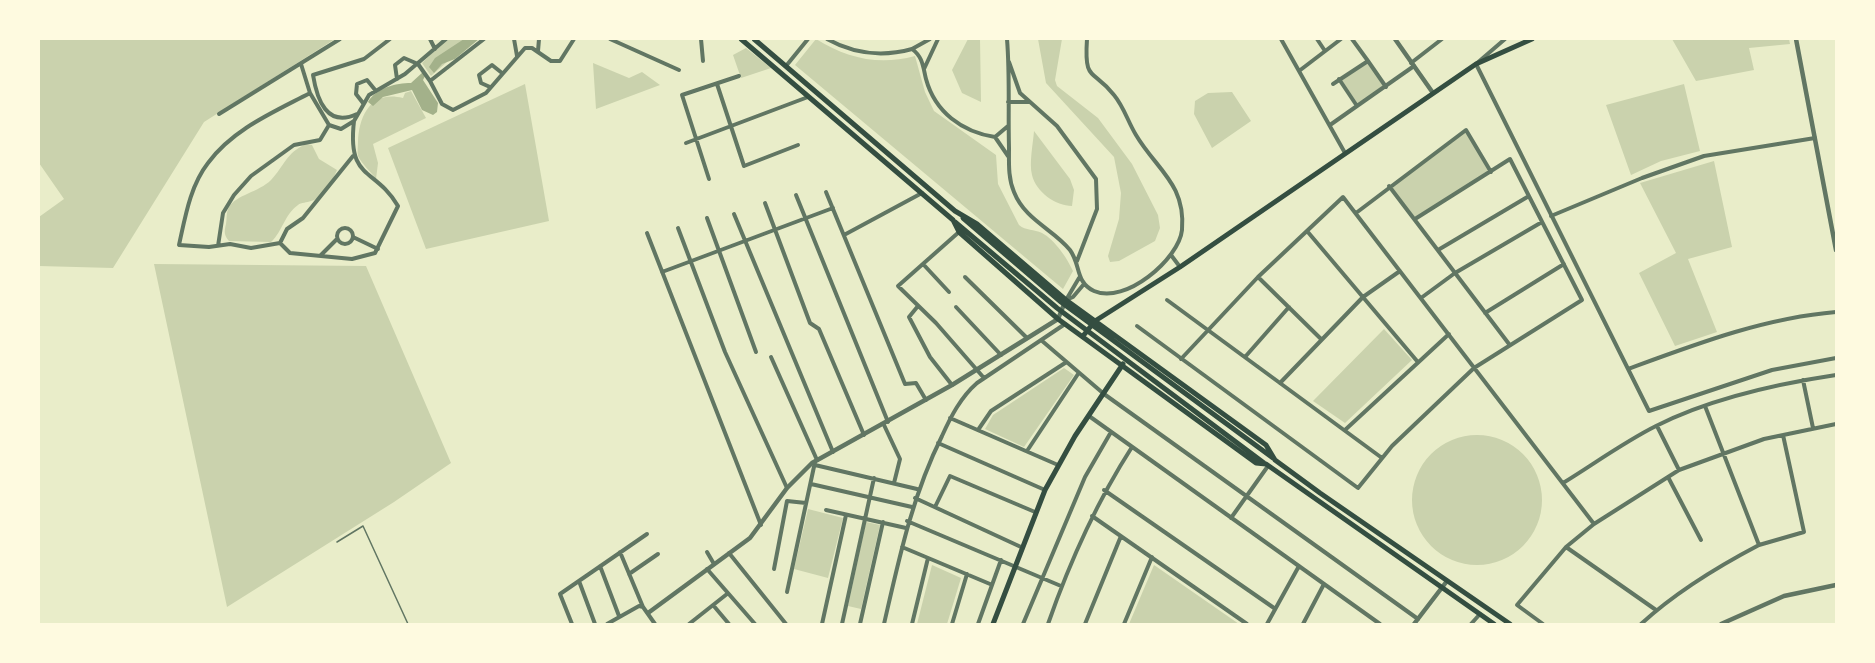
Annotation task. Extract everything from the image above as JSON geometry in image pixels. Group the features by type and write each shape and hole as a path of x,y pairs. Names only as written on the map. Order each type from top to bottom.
{"main road":[{"path":"741,39 953,220 1061,303 1275,460 1510,624"},
{"path":"754,39 1154,381 1267,465 1494,624"},
{"path":"1083,336 1095,321 1180,267 1476,64 1532,39"},
{"path":"953,220 959,232 1059,319 1256,462 1267,465"},
{"path":"1061,303 1095,321 1134,348 1266,445 1275,460"},
{"path":"993,624 1045,490 1058,465 1134,348"}],"street":[{"path":"219,114 340,39"},
{"path":"354,121 341,129 329,125 317,100 313,75 364,58 390,39"},
{"path":"430,39 435,50"},
{"path":"280,243 290,253 352,259 375,253 398,206 392,195 363,170 353,156 354,121 363,103 376,91 418,64 446,39"},
{"path":"430,81 484,39"},
{"path":"514,39 517,56"},
{"path":"538,51 539,39"},
{"path":"397,79 395,65 401,58 418,64 442,104 453,110 486,93 525,48 538,51 551,61 560,62 574,39"},
{"path":"610,39 679,70"},
{"path":"701,39 703,62"},
{"path":"785,67 808,39"},
{"path":"827,39 847,48 874,54 912,50 930,39"},
{"path":"924,70 938,39"},
{"path":"1007,39 1009,158 1012,188 1022,207 1061,241 1077,261"},
{"path":"1008,59 1020,93 1057,126 1096,179 1097,209 1077,261 1079,278 1096,292 1118,292 1141,282 1171,255 1181,238 1182,212 1176,187 1136,135 1113,93 1093,78 1087,67 1087,39"},
{"path":"1281,39 1345,153"},
{"path":"1317,39 1325,51"},
{"path":"1299,70 1341,39"},
{"path":"1352,39 1386,87"},
{"path":"1395,39 1433,93"},
{"path":"1511,47 1505,39 1476,64 1649,411 1772,370 1836,358"},
{"path":"1796,39 1836,250"},
{"path":"1330,125 1386,87 1440,40"},
{"path":"912,50 921,60 932,94 946,114 966,128 995,137 1009,158"},
{"path":"1333,84 1368,61"},
{"path":"301,64 310,93 336,118 344,120 358,114"},
{"path":"490,87 481,83 479,75 492,65 502,73"},
{"path":"709,179 682,95 739,76"},
{"path":"1340,79 1357,106"},
{"path":"363,103 356,94 357,84 367,80 376,91"},
{"path":"717,84 744,166 798,145"},
{"path":"280,243 251,248 230,244 179,245 188,204 207,163 243,129 310,93"},
{"path":"686,143 808,96"},
{"path":"1008,102 1020,100 1030,102"},
{"path":"218,246 223,213 234,195 251,176 294,145 320,140 329,125"},
{"path":"995,137 1008,126"},
{"path":"1356,213 1466,130 1491,172"},
{"path":"1551,216 1642,178 1704,156 1816,138"},
{"path":"280,243 287,229 303,218 353,156"},
{"path":"1137,326 1358,488 1382,458 1474,368 1582,300 1510,159 1414,219"},
{"path":"1389,186 1509,344"},
{"path":"826,192 905,384 916,383 926,400"},
{"path":"844,235 922,194"},
{"path":"796,195 900,459 894,483"},
{"path":"1438,250 1529,196"},
{"path":"1181,359 1258,277 1343,197 1594,524"},
{"path":"765,203 810,323 819,329 864,435"},
{"path":"662,272 833,208"},
{"path":"734,214 832,452"},
{"path":"707,218 756,352"},
{"path":"1421,298 1455,273 1542,222"},
{"path":"320,256 338,239 339,230 344,227 352,231 353,237"},
{"path":"678,228 728,358 787,488"},
{"path":"1307,231 1417,361"},
{"path":"959,232 898,286 984,378"},
{"path":"647,233 761,525"},
{"path":"353,237 378,249"},
{"path":"338,239 346,244 353,237"},
{"path":"1171,255 1180,267"},
{"path":"923,264 949,292"},
{"path":"1485,313 1564,264"},
{"path":"1280,383 1364,297 1400,271"},
{"path":"965,277 1028,338"},
{"path":"1258,277 1321,339"},
{"path":"648,613 750,538 787,488 816,462 952,385 1059,319 1061,303 1079,278"},
{"path":"1061,303 1073,297 1084,284"},
{"path":"1167,300 1382,458"},
{"path":"918,306 909,317 930,357 952,385"},
{"path":"956,307 1001,354"},
{"path":"1245,357 1289,307"},
{"path":"1628,369 1758,325 1803,314 1836,312"},
{"path":"884,624 912,507 950,418 967,391 1066,324"},
{"path":"1345,430 1417,361 1449,334"},
{"path":"1041,340 1065,363 1104,394 1247,495 1416,622 1447,582"},
{"path":"771,357 816,462 787,592"},
{"path":"978,430 991,411 1065,363"},
{"path":"1027,452 1078,374"},
{"path":"1563,483 1656,426 1705,406 1803,380 1836,375"},
{"path":"1803,380 1813,428"},
{"path":"1705,406 1759,545"},
{"path":"1089,416 1380,624"},
{"path":"950,418 1058,465"},
{"path":"1543,624 1517,605 1566,547 1594,524 1679,470 1724,451 1836,424"},
{"path":"1656,426 1679,470"},
{"path":"1023,624 1085,477 1111,432"},
{"path":"1641,624 1656,610 1719,566 1759,545 1804,532 1783,435"},
{"path":"938,443 1045,490"},
{"path":"1048,624 1061,586 1104,490 1132,447"},
{"path":"816,462 918,489"},
{"path":"1231,518 1267,465"},
{"path":"935,507 950,476 1035,512"},
{"path":"1668,477 1701,540"},
{"path":"842,624 874,478"},
{"path":"811,484 912,507"},
{"path":"1104,490 1274,608"},
{"path":"915,498 1021,547"},
{"path":"774,569 787,501 806,503"},
{"path":"826,510 906,528"},
{"path":"822,624 846,515"},
{"path":"1092,516 1247,624"},
{"path":"908,521 1061,586"},
{"path":"860,624 883,522"},
{"path":"572,624 560,594 647,534"},
{"path":"1085,624 1121,536"},
{"path":"902,547 990,584"},
{"path":"1566,547 1656,610"},
{"path":"620,552 643,607 655,624"},
{"path":"707,552 714,564"},
{"path":"729,553 786,624"},
{"path":"629,574 658,555"},
{"path":"912,624 928,557"},
{"path":"1124,624 1152,557"},
{"path":"978,624 990,584 1001,560"},
{"path":"600,566 619,616"},
{"path":"1267,624 1299,566"},
{"path":"707,569 755,624"},
{"path":"952,624 967,574"},
{"path":"579,581 595,624"},
{"path":"1303,624 1324,584"},
{"path":"1721,624 1784,596 1836,585"},
{"path":"689,624 727,594"},
{"path":"713,605 729,624"},
{"path":"607,624 635,606 643,607"},
{"path":"1472,624 1480,614"},
{"path":"1366,624 1370,617"}],"lane":[{"path":"337,542 363,526 408,624"}],"shaded area":[{"path":"39,39 335,39 204,122 113,268 39,266 39,217 64,199 39,163"},
{"path":"447,39 473,39 431,76 422,63"},
{"path":"464,39 479,39 455,59 442,64 434,73 429,67 435,58"},
{"path":"816,39 839,51 863,58 888,60 915,56 925,92 934,111 996,155 998,184 1019,225 1047,236 1067,261 1073,271 1063,289 795,65"},
{"path":"968,39 980,39 981,102 962,93 952,70"},
{"path":"1038,39 1062,39 1055,80 1057,86 1098,118 1132,164 1158,215 1160,228 1155,241 1119,261 1110,262 1108,256 1119,219 1121,193 1114,157 1046,83"},
{"path":"1672,39 1789,39 1790,44 1749,48 1754,70 1696,81"},
{"path":"746,48 771,68 741,78 733,55"},
{"path":"593,63 629,78 642,72 660,85 596,109"},
{"path":"1367,63 1384,85 1358,104 1341,79"},
{"path":"423,72 425,76 423,80 438,103 437,112 433,115 422,110 412,90 383,97 373,106 368,102 381,90 393,85 411,83"},
{"path":"525,84 549,221 426,249 388,148"},
{"path":"1684,84 1700,151 1661,161 1631,175 1606,105"},
{"path":"411,91 426,118 373,144 378,163 376,179 358,156 361,122 369,106 375,101 392,96 403,98 405,93"},
{"path":"1232,92 1251,121 1212,148 1194,114 1195,101 1208,93"},
{"path":"1466,130 1491,172 1415,219 1389,186"},
{"path":"1034,131 1070,179 1074,190 1072,206 1053,201 1034,181 1031,165"},
{"path":"306,144 312,145 319,159 337,170 324,193 293,209 271,242 229,241 225,231 227,213 232,203 266,184 276,175 290,155"},
{"path":"1714,161 1732,247 1688,259 1717,332 1675,346 1639,273 1676,253 1640,183"},
{"path":"154,264 366,266 451,463 394,502 227,607"},
{"path":"1384,329 1412,360 1345,423 1313,401"},
{"path":"1064,368 1074,375 1024,447 985,429 993,415"},
{"path":"1477,435 1502,440 1523,454 1537,475 1542,500 1537,525 1523,546 1502,560 1477,565 1452,560 1431,546 1417,525 1412,500 1417,475 1431,454 1452,440"},
{"path":"808,509 843,518 828,578 794,569"},
{"path":"866,522 880,525 861,609 848,606"},
{"path":"932,565 961,578 947,624 917,624"},
{"path":"1154,565 1239,624 1129,624"}]}
